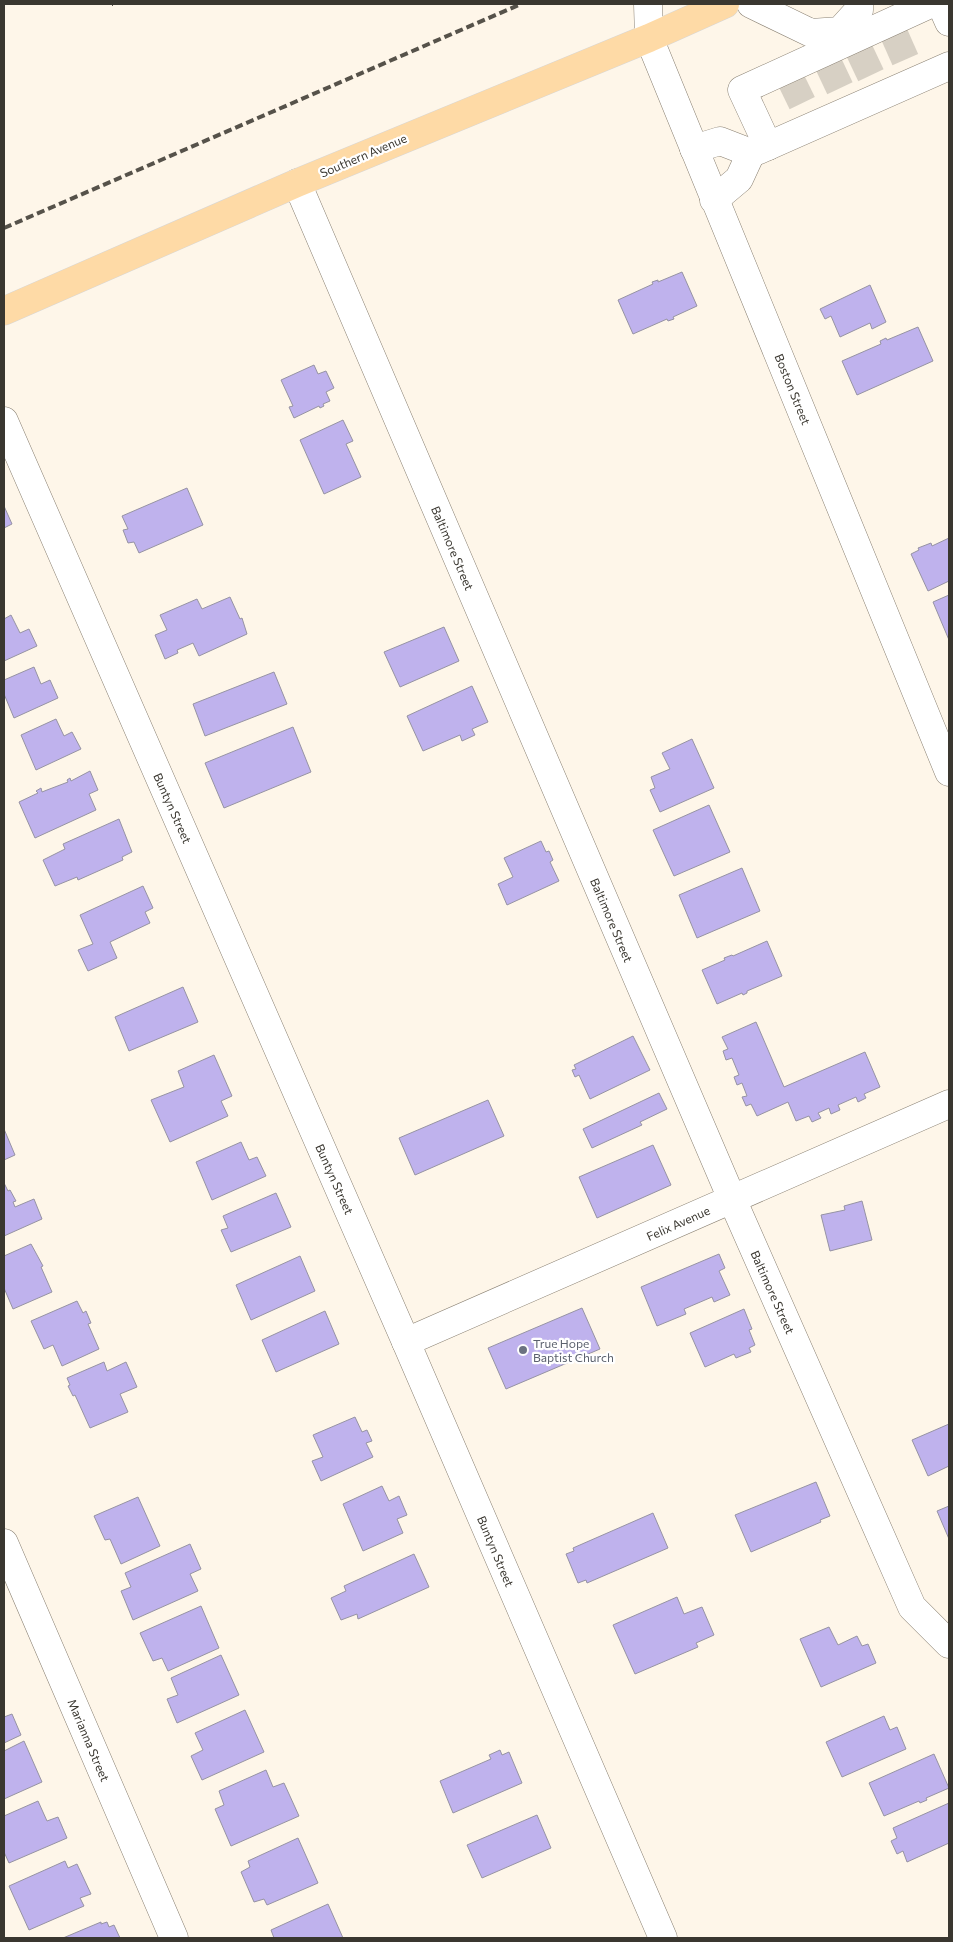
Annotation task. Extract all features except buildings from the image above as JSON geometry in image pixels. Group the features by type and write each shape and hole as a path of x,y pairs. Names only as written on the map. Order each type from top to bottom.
{"main road":[{"name":"Southern Avenue","path":"4,311 297,183 649,38 725,4"}],"street":[{"name":"Boston Street","path":"648,4 649,38 949,772"},
{"path":"751,4 842,46"},
{"path":"842,46 859,10 859,4"},
{"path":"760,149 742,90 788,74 842,46 892,28 930,4"},
{"path":"941,4 949,22"},
{"path":"714,200 739,179 760,149 810,119 912,75 949,66"},
{"path":"694,149 720,141 760,149"},
{"name":"Baltimore Street","path":"297,183 732,1200 912,1607 949,1644"},
{"name":"Buntyn Street","path":"4,421 406,1342 663,1938"},
{"name":"Felix Avenue","path":"406,1342 949,1104"},
{"name":"Marianna Street","path":"4,1543 174,1938"}],"tunnel":[{"path":"894,34 909,68"},
{"path":"859,50 875,84"},
{"path":"828,63 844,97"},
{"path":"790,78 807,113"}],"railway":[{"path":"4,228 521,4"}],"place":[{"name":"True Hope Baptist Church","path":"523,1350"}]}
